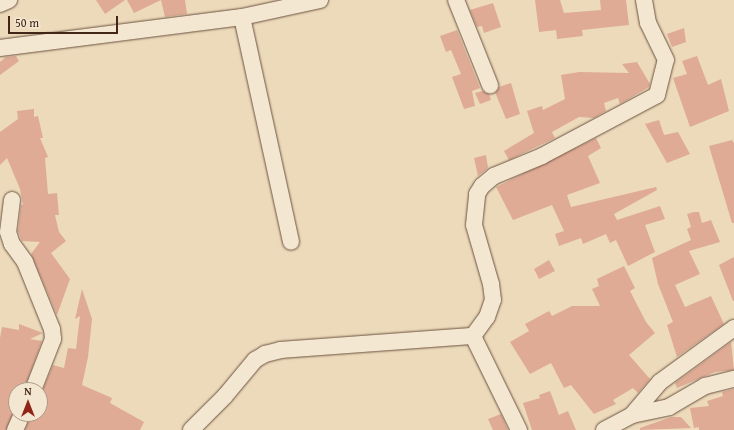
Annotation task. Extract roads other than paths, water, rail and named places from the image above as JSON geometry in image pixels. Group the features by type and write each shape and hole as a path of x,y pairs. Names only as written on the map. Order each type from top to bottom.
{"street":[{"path":"0,4 10,0"},
{"path":"0,48 242,17 320,0"},
{"path":"456,0 490,85"},
{"path":"191,430 225,396 255,360 265,354 281,350 472,336 488,317 493,300 491,284 474,224 477,194 482,186 494,176 542,156 657,95 666,60 648,22 644,0"},
{"path":"242,17 291,242"},
{"path":"12,200 8,232 12,244 25,262 52,329 53,338 36,382"},
{"path":"631,421 660,382 734,328"},
{"path":"472,336 519,430"},
{"path":"604,430 669,407 705,386 734,379"}]}
